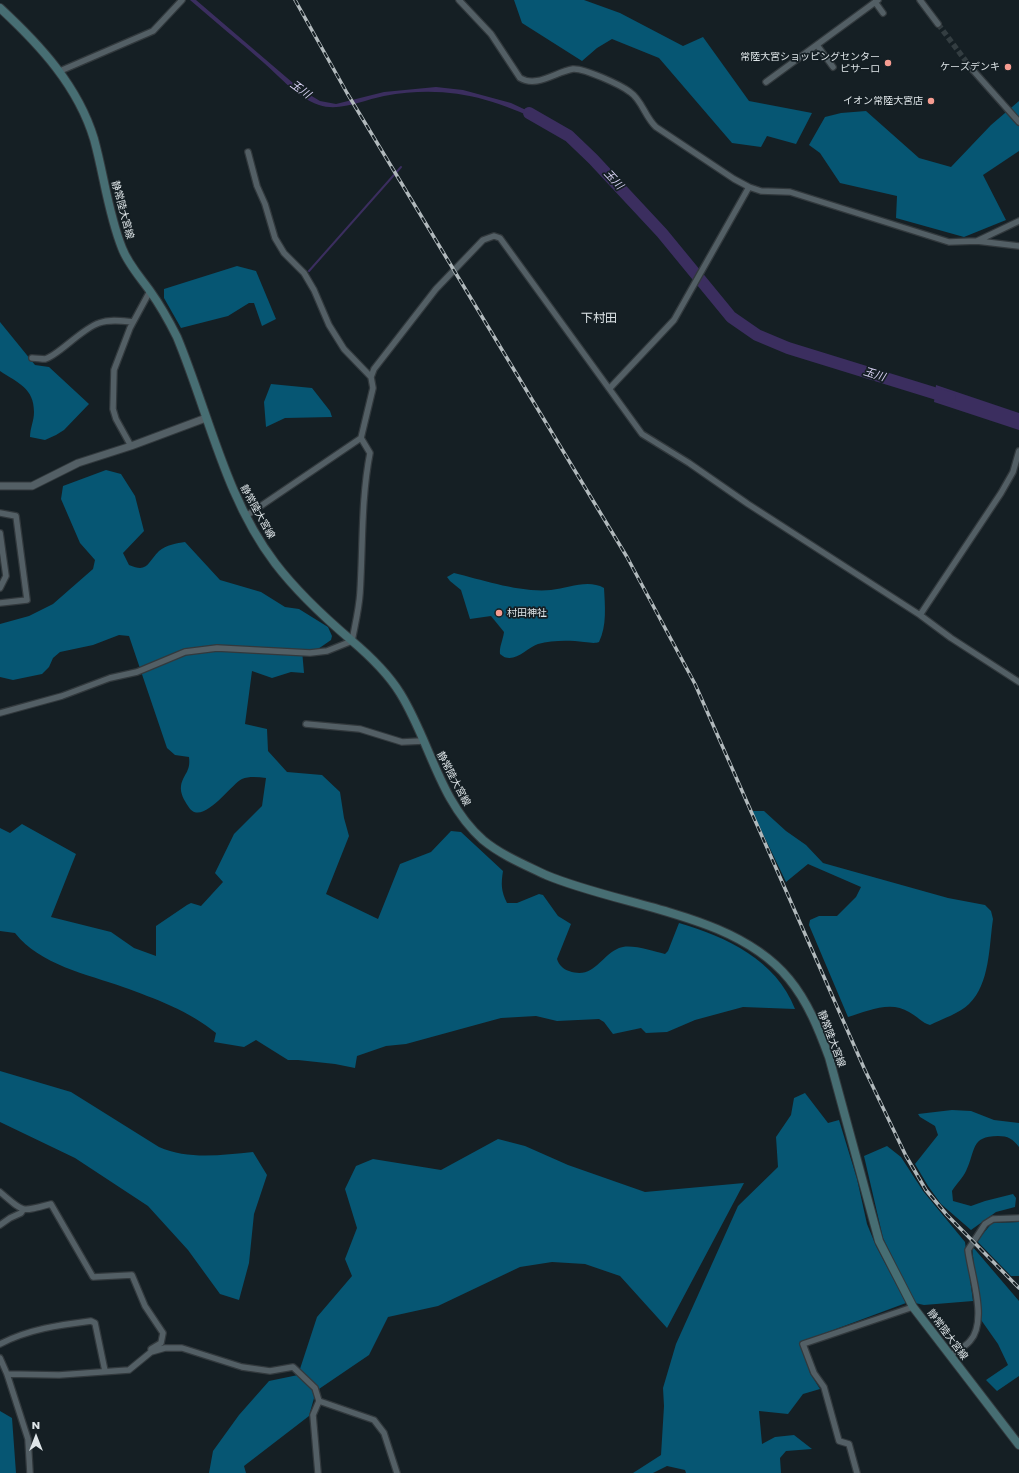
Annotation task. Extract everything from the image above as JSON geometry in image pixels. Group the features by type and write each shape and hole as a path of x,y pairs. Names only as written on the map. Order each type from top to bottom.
{"main road":[{"name":"静常陸大宮線","path":"0,8 32,37 60,71 83,112 93,138 115,230 122,250 150,291 177,337 230,484 255,534 294,585 352,641 373,658 396,687 410,712 448,794 464,820 484,840 506,855 566,883 712,926 757,950 788,978 805,1002 818,1027 829,1057 879,1241 913,1307 1019,1445"}],"street":[{"path":"60,71 149,34 182,0"},
{"path":"458,0 491,34 520,78 527,82 534,82 573,69 580,69 615,84 631,92 649,120 656,127 728,175 749,187 761,191 790,192 949,242 977,241 1019,246"},
{"path":"920,0 938,24"},
{"path":"766,82 876,1 883,13"},
{"path":"817,45 833,67"},
{"path":"971,68 1019,122"},
{"path":"248,152 256,186 265,204 276,238 284,253 304,274 314,290 329,325 344,349 371,377"},
{"path":"610,388 674,320 709,261 749,187"},
{"path":"977,241 1019,221"},
{"path":"246,516 361,438 373,388 371,377 374,369 436,289 483,240 494,236 500,238 642,434 689,463 748,504 920,615 1019,682"},
{"path":"131,446 116,419 113,400 114,370 133,322 150,291"},
{"path":"32,358 44,359 50,357 78,336 101,322 133,322"},
{"path":"0,486 32,486 78,463 131,446 206,418"},
{"path":"0,713 62,696 110,678 137,672 185,652 217,648 310,653 327,651 352,641 360,594 362,521 370,453 361,438"},
{"path":"920,615 1001,493 1013,472 1019,451"},
{"path":"0,513 16,516 27,600 0,603"},
{"path":"0,533 2,563 6,576 0,588"},
{"path":"306,724 360,729 402,742 423,741"},
{"path":"0,1192 22,1210"},
{"path":"0,1226 10,1218 21,1213 22,1210 51,1204 93,1277 132,1275 145,1306 163,1333 161,1343 151,1349 151,1352 129,1370 59,1375 8,1374"},
{"path":"950,1356 970,1342 978,1326 977,1305 968,1250 985,1224 993,1219 1019,1218"},
{"path":"857,1473 849,1444 839,1441 824,1387 814,1373 803,1344 913,1307"},
{"path":"0,1344 33,1331 53,1326 91,1321 95,1323 105,1371"},
{"path":"151,1352 165,1348 182,1348 242,1367 270,1370 293,1367 315,1388 319,1401 313,1415 318,1473"},
{"path":"0,1358 8,1374 28,1439 30,1473"},
{"path":"319,1401 374,1420 384,1434 397,1473"}],"shaded area":[{"path":"514,0 584,0 620,13 683,46 703,37 749,101 812,113 796,144 767,136 761,147 732,143 659,58 612,39 597,48 582,61 522,23"},
{"path":"1019,101 1019,151 983,175 1006,220 964,237 896,218 897,196 840,183 820,153 809,145 825,117 841,113 866,111 919,158 951,167 991,125"},
{"path":"237,266 256,271 276,319 262,326 254,303 249,303 228,316 181,328 164,298 164,289"},
{"path":"0,322 35,365 49,367 89,404 64,430 45,440 30,437 34,412 31,397 28,392 19,383 0,371"},
{"path":"271,384 312,388 330,411 332,417 285,418 266,427 264,402"},
{"path":"106,470 121,474 135,496 144,531 123,553 129,565 140,568 147,566 159,551 165,547 185,542 220,580 261,592 285,607 299,609 328,627 332,636 331,640 318,649 302,650 304,673 291,672 272,678 252,671 245,724 267,729 268,751 287,772 322,775 340,792 344,818 349,836 326,894 378,919 400,864 431,852 451,831 461,832 503,871 502,887 507,903 517,903 539,894 543,895 558,916 571,924 557,959 560,965 565,969 578,973 591,970 612,952 619,948 629,946 665,954 668,951 679,923 715,935 732,943 763,964 776,977 787,992 795,1009 743,1007 695,1020 667,1032 646,1033 641,1028 613,1034 604,1022 599,1019 557,1021 536,1016 501,1018 406,1044 386,1046 357,1056 355,1068 335,1064 288,1060 256,1040 244,1047 214,1042 216,1033 206,1025 184,1012 147,996 80,973 51,961 25,944 15,933 0,931 0,828 10,833 22,824 76,854 51,917 111,932 134,948 156,956 156,926 191,903 201,906 223,882 215,873 234,834 262,806 266,778 248,777 237,783 208,809 200,812 194,812 188,806 181,789 182,782 189,766 189,757 175,755 167,748 129,636 119,635 93,645 60,652 53,658 49,667 42,674 13,680 0,677 0,624 29,616 53,604 93,569 95,560 80,543 61,499 63,486"},
{"path":"454,573 527,590 551,590 585,584 598,585 604,588 605,609 602,636 599,642 593,643 567,641 538,644 515,657 505,657 500,654 504,632 491,616 470,619 461,590 447,577"},
{"path":"752,811 764,811 786,831 806,845 823,863 948,898 985,905 991,911 993,919 985,975 976,996 969,1004 956,1013 930,1025 924,1023 915,1015 895,1007 879,1008 848,1017 809,925 810,920 819,916 837,916 856,897 861,887 808,864 786,882"},
{"path":"0,1071 71,1092 159,1147 170,1151 182,1154 205,1156 253,1152 267,1175 254,1214 249,1263 239,1300 220,1294 188,1250 148,1206 75,1158 0,1122"},
{"path":"805,1093 828,1123 839,1120 857,1179 867,1224 876,1246 906,1303 801,1342 810,1373 820,1389 803,1394 788,1414 759,1411 762,1444 775,1437 794,1435 812,1449 786,1451 780,1458 781,1473 686,1473 685,1470 667,1466 653,1473 633,1473 661,1455 664,1406 663,1388 676,1344 738,1206 778,1167 776,1137 791,1115 794,1098"},
{"path":"952,1110 971,1111 994,1120 1019,1123 1019,1147 1015,1142 1007,1137 989,1137 978,1142 975,1146 965,1174 952,1191 953,1201 971,1206 1013,1194 1016,1198 1015,1207 996,1212 971,1230 941,1204 915,1164 938,1135 935,1126 920,1117 918,1114"},
{"path":"498,1139 525,1146 568,1165 645,1192 744,1183 667,1328 620,1276 585,1264 552,1262 520,1267 438,1306 388,1317 369,1355 316,1391 309,1416 244,1466 246,1473 209,1473 213,1451 239,1415 269,1381 298,1375 317,1317 352,1276 345,1259 357,1228 345,1189 356,1166 373,1159 441,1170"},
{"path":"887,1146 901,1157 923,1191 965,1242 973,1301 924,1305 915,1303 883,1238 864,1156"},
{"path":"1019,1222 1019,1276 1011,1276 977,1241 992,1223"},
{"path":"972,1246 1019,1301 1019,1376 997,1391 986,1380 1008,1365 998,1344 979,1317"},
{"path":"0,1411 12,1418 16,1473 0,1473"}],"water":[{"path":"190,0 196,0 300,89 320,101 336,104 384,92 436,87 463,90 511,103 543,118 542,122 503,105 484,99 446,93 406,93 384,96 352,105 327,107 319,105 311,102 290,87"},
{"path":"936,385 1019,413 1019,430 934,402"}],"waterway":[{"name":"玉川","path":"529,113 569,136 593,159 662,233 731,317 757,335 788,348 950,398"},
{"path":"309,271 401,167"}],"tunnel":[{"path":"938,24 971,68"}],"railway":[{"path":"295,0 347,93 627,557 695,684 864,1068 906,1156 926,1190 947,1215 1019,1288"}],"place":[{"name":"常陸大宮ショッピングセンター ピサーロ","path":"888,63"},
{"name":"ケーズデンキ","path":"1008,67"},
{"name":"イオン常陸大宮店","path":"931,101"},
{"name":"村田神社","path":"499,613"}],"district":[{"name":"下村田","path":"599,319"}]}
